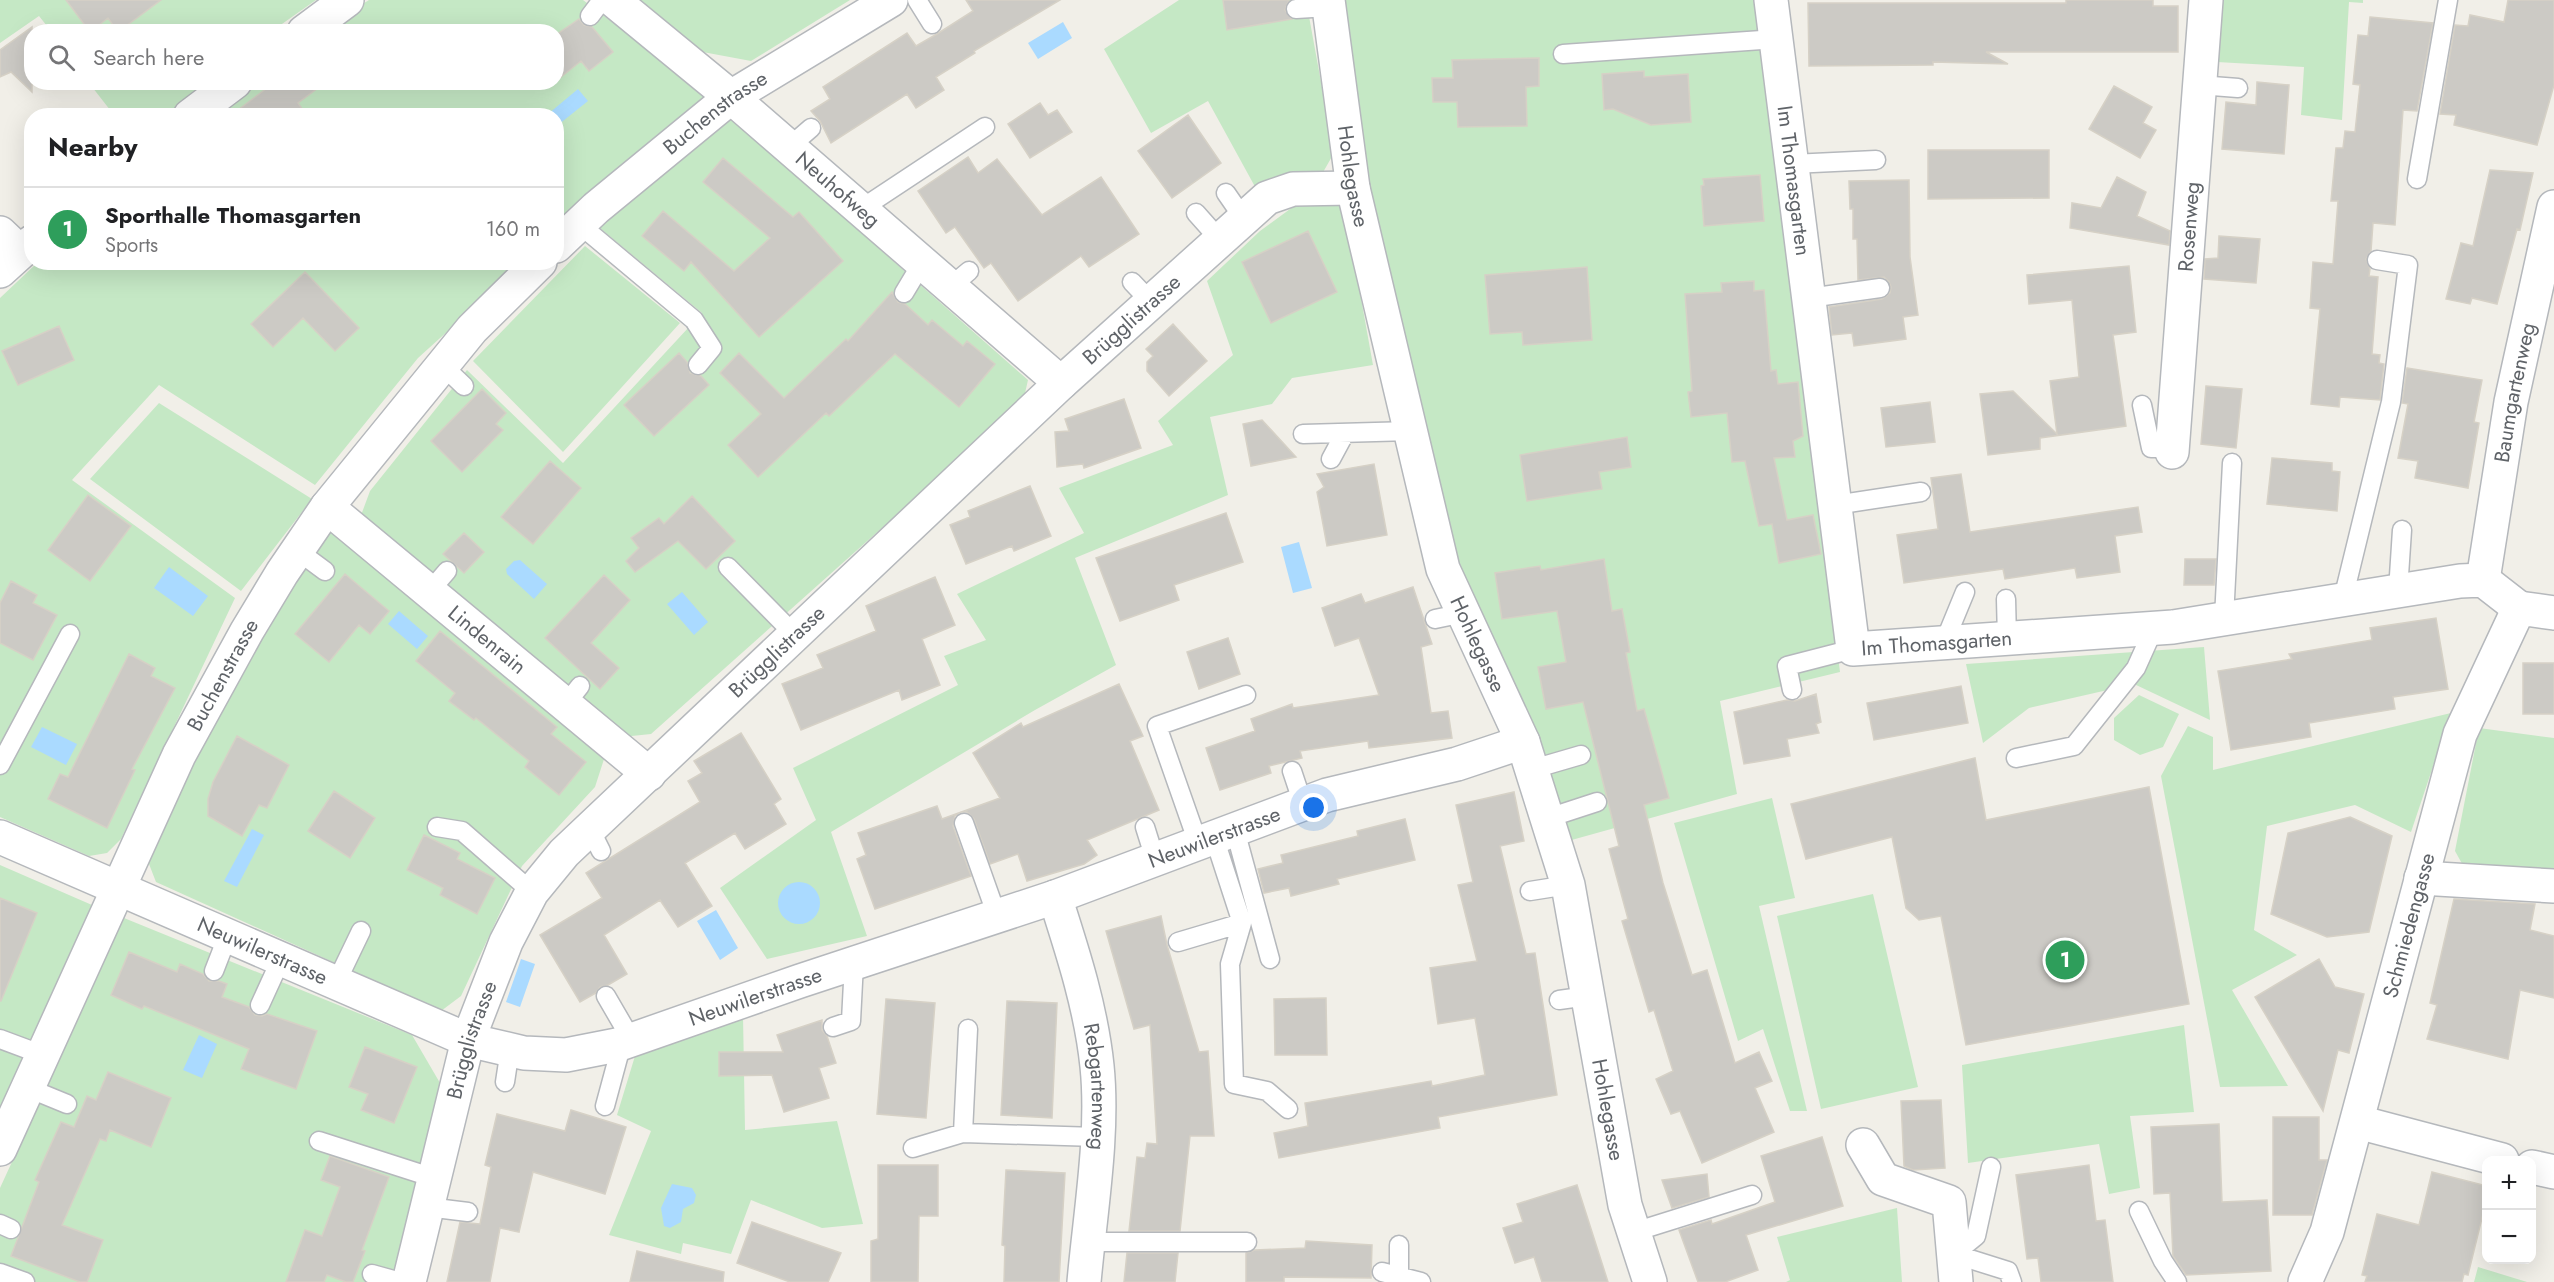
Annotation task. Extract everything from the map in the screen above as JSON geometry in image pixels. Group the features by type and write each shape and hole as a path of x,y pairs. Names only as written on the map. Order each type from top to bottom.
{"street":[{"path":"315,24 347,0"},
{"name":"Buchenstrasse","path":"568,235 685,148 731,97 891,0"},
{"name":"Im Thomasgarten","path":"1772,0 1853,649 2154,628 2460,581 2483,580"},
{"name":"Rosenweg","path":"2172,450 2206,0"},
{"name":"Hohlegasse","path":"1328,4 1353,188 1443,569 1450,616 1528,756 1548,818 1568,885 1573,998 1625,1205 1650,1282"},
{"name":"Neuhofweg","path":"602,8 731,97 800,138 861,209 922,263 960,279 1061,383"},
{"path":"201,108 224,90"},
{"name":"Brügglistrasse","path":"409,1282 468,1040 506,942 532,892 564,853 596,840 649,774 1061,383 1142,292 1220,240 1235,206 1293,189 1353,188"},
{"name":"Baumgartenweg","path":"2483,580 2511,402 2554,207"},
{"name":"Buchenstrasse","path":"0,1149 179,755 247,632 327,507 453,376 472,329 532,270"},
{"name":"Lindenrain","path":"327,507 438,581 572,696 649,774"},
{"path":"2483,580 2519,608 2554,613"},
{"name":"Schmiedengasse","path":"2305,1282 2327,1232 2460,735 2519,608"},
{"name":"Neuwilerstrasse","path":"0,837 468,1040 510,1049 566,1055 627,1041 1054,897 1327,795 1457,764 1528,756"},
{"path":"2421,878 2554,886"},
{"name":"Rebgartenweg","path":"1054,897 1084,992 1098,1067 1097,1137 1084,1282"},
{"path":"2358,1122 2484,1156"},
{"path":"1863,1144 1883,1179 1949,1202 1955,1268"},
{"path":"2536,1168 2554,1172"}],"lane":[{"path":"602,0 602,8"},
{"path":"917,0 932,24"},
{"path":"2417,178 2448,0"},
{"path":"1296,9 1328,4"},
{"path":"1563,54 1776,39"},
{"path":"2199,84 2238,88"},
{"path":"861,209 985,127"},
{"path":"1792,164 1876,160"},
{"path":"1196,213 1220,240"},
{"path":"568,235 694,320 712,348 698,365"},
{"path":"2343,599 2391,402 2408,265 2377,261"},
{"path":"904,293 922,263"},
{"path":"1809,298 1880,288"},
{"path":"2142,405 2151,448 2172,450"},
{"path":"1303,434 1411,431"},
{"path":"1331,459 1345,433"},
{"path":"2224,618 2232,463"},
{"path":"1835,505 1921,492"},
{"path":"2398,591 2402,530"},
{"path":"298,551 325,571"},
{"path":"728,567 795,635"},
{"path":"1944,643 1965,592"},
{"path":"2006,599 2007,639"},
{"path":"2016,758 2074,746 2136,668 2154,628"},
{"path":"0,765 70,634"},
{"path":"1792,690 1787,666 1853,649"},
{"path":"1246,695 1157,726 1216,837 1270,958"},
{"path":"1528,756 1581,755"},
{"path":"1292,771 1303,804"},
{"path":"1548,818 1597,802"},
{"path":"964,823 997,916"},
{"path":"1145,827 1155,859"},
{"path":"437,828 462,831 532,892"},
{"path":"1216,837 1242,923 1230,964 1234,1084 1267,1091 1288,1109"},
{"path":"1530,891 1568,885"},
{"path":"1178,942 1242,923"},
{"path":"336,983 361,931"},
{"path":"214,971 228,935"},
{"path":"260,1005 281,958"},
{"path":"833,1027 851,1021 854,963"},
{"path":"605,1107 627,1041 606,996"},
{"path":"963,1133 968,1029"},
{"path":"0,1039 43,1055"},
{"path":"505,1082 510,1049"},
{"path":"28,1088 67,1104"},
{"path":"913,1148 963,1133 1097,1137"},
{"path":"319,1141 431,1192 468,1212"},
{"path":"1955,1268 1976,1236 1991,1167"},
{"path":"1634,1232 1752,1195"},
{"path":"2139,1211 2163,1261 2177,1282"},
{"path":"1088,1242 1247,1242"},
{"path":"1399,1245 1390,1274 1421,1282"},
{"path":"1955,1268 2008,1271 2012,1282"},
{"path":"0,1273 25,1282"},
{"path":"372,1274 401,1282"}],"green space":[{"path":"0,0 316,0 282,24 45,24 39,16 24,24 24,26 0,43"},
{"path":"369,0 583,0 707,94 564,226 564,108 224,108 247,90 564,90 564,24 331,24"},
{"path":"635,0 850,0 751,61 692,50"},
{"path":"1179,0 1306,0 1334,153 1322,174 1259,194 1208,101 1151,133 1104,49"},
{"path":"1343,0 1757,0 1840,672 1720,701 1737,794 1568,841 1454,566 1367,189"},
{"path":"2221,0 2363,0 2363,3 2349,2 2342,120 2301,115 2304,67 2217,62"},
{"path":"94,90 198,90 176,108 109,108"},
{"path":"730,117 1028,380 1023,402 651,734 622,737 360,518 370,491 467,370 563,463 702,313 595,224"},
{"path":"1301,201 1344,204 1373,365 1292,378 1272,404 1210,417 1228,495 1075,558 1116,665 1035,710 831,832 867,936 767,959 720,888 816,820 793,768 958,685 944,656 986,640 957,594 1084,533 1059,488 1173,445 1158,421 1233,355 1207,281 1260,231"},
{"path":"585,246 680,323 563,452 473,361"},
{"path":"30,270 515,270 418,358 315,485 159,385 72,480 235,598 121,839 107,853 89,856 0,817 0,298"},
{"path":"159,403 312,499 241,591 90,479"},
{"path":"328,520 605,756 595,787 522,866 461,996 441,1011 156,882 149,864 149,847 233,673"},
{"path":"2204,647 2210,720 2134,684 2029,708 1983,743 1966,664"},
{"path":"2139,695 2179,714 2163,747 2140,755 2114,740 2114,718"},
{"path":"2451,713 2411,832 2355,805 2267,826 2254,930 2297,955 2232,990 2288,1086 2220,1087 2161,776 2188,726 2213,737 2213,770"},
{"path":"2479,728 2554,738 2554,872 2465,869 2455,851"},
{"path":"1772,798 1795,898 1759,906 1807,1111 1790,1111 1763,1029 1738,1041 1674,823"},
{"path":"0,865 92,905 0,1108"},
{"path":"1873,894 1918,1087 1821,1109 1777,916"},
{"path":"124,918 412,1035 440,1083 391,1282 0,1282 0,1188"},
{"path":"743,1015 745,1130 837,1121 863,1224 822,1228 751,1200 731,1254 683,1243 681,1254 609,1235 651,1131 617,1115 635,1056"},
{"path":"2184,1025 2194,1112 2130,1116 2140,1188 2109,1194 2099,1144 1968,1163 1962,1065"},
{"path":"1897,1208 1902,1282 1786,1282 1790,1280 1777,1237"},
{"path":"2478,1267 2527,1282 2474,1282"}],"water":[{"path":"1063,22 1072,38 1038,59 1028,43"},
{"path":"578,89 588,101 564,120 564,108 555,108"},
{"path":"1299,542 1312,588 1293,593 1281,547"},
{"path":"520,560 547,584 534,599 507,574 506,569 514,561"},
{"path":"169,567 208,596 193,616 154,588"},
{"path":"682,592 708,622 694,635 667,604"},
{"path":"399,611 428,636 417,649 388,624"},
{"path":"42,727 77,744 66,765 31,747"},
{"path":"252,829 264,835 237,887 224,881"},
{"path":"799,882 814,888 820,903 814,918 799,924 784,918 778,903 784,888"},
{"path":"716,910 738,948 720,960 697,921"},
{"path":"521,959 535,964 520,1007 506,1002"},
{"path":"199,1035 217,1044 202,1078 183,1070"},
{"path":"672,1184 692,1188 696,1195 694,1203 683,1209 681,1222 670,1228 664,1226 661,1208"}],"building":[{"path":"66,0 161,0 129,24 112,24 108,18 100,24 84,24"},
{"path":"966,0 1060,0 974,51 975,53 936,77 944,90 916,108 907,94 831,143 820,121 811,111 830,99 823,87 907,33 916,46 937,34 973,11"},
{"path":"1223,0 1289,0 1285,10 1292,19 1227,30"},
{"path":"2066,0 2153,0 2153,6 2178,6 2178,52 1986,52 2008,64 1933,62 1933,65 1809,66 1808,3 2066,3"},
{"path":"2508,0 2554,0 2554,85 2537,145 2454,125 2456,115 2440,114 2455,25 2468,26 2470,15 2504,22"},
{"path":"2370,17 2433,23 2417,111 2403,110 2395,225 2373,223 2371,251 2366,259 2370,269 2369,276 2378,277 2372,354 2380,355 2379,363 2384,364 2380,400 2340,397 2339,407 2311,404 2320,309 2310,308 2313,262 2333,264 2338,201 2331,201 2336,148 2343,148 2345,131 2355,132 2360,85 2353,84 2358,35 2368,36"},
{"path":"579,19 584,25 592,27 613,52 589,71 581,61 564,75 564,29"},
{"path":"24,33 24,84 11,72 0,77 0,50"},
{"path":"1539,58 1539,86 1526,87 1527,126 1458,127 1457,102 1433,102 1432,78 1453,78 1452,60"},
{"path":"1644,71 1644,77 1688,74 1691,122 1651,125 1613,109 1604,110 1602,74"},
{"path":"2257,82 2289,85 2284,154 2222,149 2226,102 2256,105"},
{"path":"2114,86 2152,107 2143,123 2156,130 2140,158 2089,129"},
{"path":"264,90 315,90 298,103 301,108 241,108"},
{"path":"1040,103 1048,115 1057,110 1072,132 1030,158 1008,124"},
{"path":"1188,115 1221,163 1172,198 1138,151"},
{"path":"1928,150 2049,150 2049,198 1928,199"},
{"path":"968,157 978,173 997,159 1042,215 1101,177 1139,234 1089,267 1081,256 1018,301 991,263 984,268 955,227 946,233 918,191"},
{"path":"723,158 793,217 799,212 843,261 759,337 691,262 684,271 642,236 663,211 734,271 770,238 703,182"},
{"path":"2490,170 2533,173 2520,230 2517,229 2497,304 2472,298 2470,304 2446,299 2461,243 2473,246"},
{"path":"1760,175 1764,221 1704,226 1701,186 1704,185 1703,179"},
{"path":"2117,177 2146,192 2137,216 2170,231 2169,245 2070,228 2072,203 2101,208"},
{"path":"1909,180 1910,257 1918,315 1903,317 1906,339 1854,346 1852,333 1832,335 1829,307 1882,299 1890,293 1891,287 1884,277 1858,280 1857,239 1853,239 1853,209 1850,209 1849,181"},
{"path":"1308,231 1337,292 1271,323 1242,262"},
{"path":"2219,236 2260,239 2256,283 2204,279 2205,259 2218,258"},
{"path":"2129,266 2136,332 2113,335 2126,426 2040,438 2040,449 1988,455 1980,394 2013,391 2057,434 2050,381 2079,377 2072,300 2029,304 2027,275"},
{"path":"1587,267 1592,340 1523,345 1522,332 1490,334 1485,275"},
{"path":"305,272 359,328 335,351 303,318 273,347 251,324"},
{"path":"1754,281 1754,291 1764,290 1771,371 1776,370 1778,384 1798,382 1803,436 1793,441 1795,457 1774,458 1787,520 1813,515 1821,554 1779,563 1772,524 1759,526 1745,461 1732,462 1727,413 1691,417 1688,392 1692,391 1685,294 1722,292 1721,283"},
{"path":"892,292 898,302 905,304 928,325 932,320 963,346 967,341 995,364 959,407 895,354 829,416 826,413 758,477 728,445 761,414 720,373 739,353 784,398 846,339 848,341"},
{"path":"1173,324 1207,361 1169,396 1147,371 1147,362 1153,356 1146,349"},
{"path":"59,326 74,360 18,385 2,351"},
{"path":"679,353 687,362 690,373 701,376 709,385 654,436 624,405"},
{"path":"2407,368 2482,380 2474,422 2479,423 2468,488 2415,478 2418,461 2398,458 2408,404 2402,403"},
{"path":"2206,386 2242,389 2236,448 2201,444"},
{"path":"482,389 506,413 496,424 503,430 462,472 431,441"},
{"path":"1124,399 1141,448 1084,468 1083,464 1057,467 1055,432 1069,431 1065,419"},
{"path":"1930,402 1935,442 1886,447 1881,408"},
{"path":"1262,420 1296,457 1251,466 1243,424"},
{"path":"1627,437 1631,467 1599,472 1602,489 1527,501 1520,455"},
{"path":"2272,458 2332,463 2332,471 2340,472 2337,511 2267,504"},
{"path":"550,461 581,488 533,544 501,517"},
{"path":"1374,464 1387,535 1327,546 1317,492 1324,487 1317,474"},
{"path":"1961,474 1970,532 2138,507 2142,532 2115,536 2120,572 2077,578 2075,568 2005,579 2003,569 1904,583 1897,535 1938,529 1931,478"},
{"path":"1030,486 1051,536 1014,551 1012,546 966,564 950,525 970,517 968,511"},
{"path":"88,495 131,526 90,581 48,550"},
{"path":"692,496 735,541 706,569 678,541 635,572 626,561 639,548 631,538 659,518 664,524"},
{"path":"1226,513 1243,562 1174,585 1179,600 1120,621 1096,558"},
{"path":"464,533 484,552 464,573 443,554"},
{"path":"1604,559 1612,611 1622,609 1630,652 1626,653 1637,711 1644,709 1669,798 1644,805 1663,883 1692,975 1707,970 1735,1063 1759,1052 1772,1081 1755,1088 1774,1132 1702,1163 1680,1111 1671,1114 1656,1079 1673,1071 1654,1010 1649,1012 1622,921 1628,919 1609,849 1619,846 1583,702 1546,709 1538,667 1566,662 1557,611 1502,619 1495,573 1540,566 1541,570"},
{"path":"2185,559 2216,559 2214,585 2184,585"},
{"path":"345,574 389,611 370,634 359,625 329,662 295,634"},
{"path":"604,575 630,600 591,643 619,668 600,689 545,638"},
{"path":"935,577 955,625 922,639 940,685 902,700 899,690 801,730 782,684 823,668 817,655 876,631 866,606"},
{"path":"11,581 37,595 33,603 57,615 33,660 0,643 0,603"},
{"path":"1413,587 1432,644 1421,647 1431,713 1448,711 1452,738 1369,748 1368,741 1300,751 1302,758 1269,766 1271,773 1220,790 1206,748 1255,731 1251,719 1292,704 1293,708 1379,695 1359,638 1335,646 1322,608 1361,594 1365,603"},
{"path":"2436,618 2448,689 2393,697 2395,709 2309,723 2311,737 2231,750 2218,671 2292,659 2289,654 2372,640 2370,628"},
{"path":"440,631 557,727 551,734 586,762 559,795 525,767 529,761 476,718 474,720 449,701 455,693 416,661"},
{"path":"1228,638 1240,674 1199,689 1187,652"},
{"path":"129,654 155,668 151,676 175,688 132,769 135,770 107,828 48,799 60,774 68,777"},
{"path":"2523,663 2554,663 2554,714 2523,714"},
{"path":"1119,684 1143,736 1130,741 1159,810 1087,840 1097,855 1084,864 1027,881 1018,854 990,864 974,819 967,812 961,812 1000,798 973,753 1021,723 1023,727"},
{"path":"1961,686 1968,723 1874,740 1867,703"},
{"path":"1816,694 1821,722 1816,724 1819,733 1787,739 1790,756 1744,764 1734,712 1787,700 1795,701"},
{"path":"741,733 781,799 774,804 786,824 745,849 735,833 685,863 712,906 678,927 660,900 604,935 627,974 600,987 596,993 580,1002 540,935 602,898 586,873 700,802 688,781 702,773 694,761"},
{"path":"237,736 289,765 267,808 259,805 242,836 208,816 208,799 213,782"},
{"path":"1975,758 1986,820 2149,787 2189,1004 1966,1045 1941,916 1919,920 1906,908 1892,837 1806,859 1791,804"},
{"path":"334,791 375,818 350,858 308,831"},
{"path":"1514,792 1524,841 1500,846 1526,954 1535,953 1557,1095 1438,1117 1440,1128 1279,1158 1274,1133 1308,1126 1305,1103 1431,1081 1432,1086 1485,1075 1475,1018 1438,1024 1430,968 1477,961 1458,885 1473,882 1456,805"},
{"path":"937,806 942,819 961,812 955,816 953,826 971,876 875,909 857,859 866,855 858,833"},
{"path":"2350,817 2392,836 2369,932 2327,937 2271,914 2288,833"},
{"path":"1405,819 1415,860 1337,879 1339,884 1291,896 1289,888 1264,893 1258,869 1283,863 1281,855 1358,836 1357,831"},
{"path":"424,835 460,853 457,859 495,878 477,914 440,895 443,888 407,870"},
{"path":"0,898 37,913 1,1001 0,1001"},
{"path":"2454,899 2535,904 2530,930 2554,936 2554,998 2520,990 2508,1059 2427,1039 2437,1005 2430,1003"},
{"path":"1161,916 1167,945 1199,1052 1208,1051 1214,1136 1190,1136 1180,1231 1129,1231 1137,1157 1145,1158 1147,1143 1157,1144 1150,1025 1134,1029 1106,931"},
{"path":"129,952 177,972 180,964 203,974 209,981 227,984 222,997 249,1007 255,1015 267,1014 317,1031 296,1089 241,1069 249,1049 111,995"},
{"path":"2319,959 2335,987 2364,994 2349,1053 2338,1050 2323,1111 2255,997"},
{"path":"1326,998 1327,1055 1275,1055 1274,999"},
{"path":"886,999 935,1003 926,1118 877,1114"},
{"path":"1007,1001 1057,1003 1052,1118 1001,1115"},
{"path":"822,1020 822,1030 827,1036 836,1063 819,1068 829,1098 784,1112 772,1075 719,1076 719,1052 783,1052 777,1035"},
{"path":"365,1047 417,1067 394,1123 361,1110 368,1094 349,1087"},
{"path":"108,1072 171,1098 151,1147 110,1130 106,1141 100,1139 62,1225 103,1240 87,1282 80,1282 11,1256 39,1182 35,1180 61,1122 74,1127 87,1096 96,1100"},
{"path":"1941,1100 1945,1168 1913,1170 1904,1166 1901,1101"},
{"path":"571,1110 626,1127 605,1194 533,1172 519,1232 500,1228 490,1282 447,1282 460,1222 480,1224 491,1167 485,1165 497,1114 565,1131"},
{"path":"2273,1117 2319,1117 2319,1160 2327,1160 2312,1215 2273,1215"},
{"path":"2219,1124 2222,1202 2267,1200 2271,1271 2186,1275 2173,1256 2170,1193 2154,1194 2151,1127"},
{"path":"1822,1137 1843,1206 1746,1235 1758,1270 1725,1282 1698,1282 1679,1230 1711,1220 1712,1224 1775,1202 1761,1156"},
{"path":"330,1156 389,1177 362,1250 365,1251 353,1282 346,1282 327,1275 324,1282 286,1282 305,1230 322,1236 340,1187 321,1180"},
{"path":"878,1165 938,1165 938,1216 919,1216 918,1282 871,1282 871,1241 878,1239"},
{"path":"2089,1165 2096,1221 2105,1220 2113,1282 2041,1282 2038,1258 2027,1259 2016,1175"},
{"path":"1006,1170 1065,1173 1059,1282 1004,1282 1005,1246 1002,1245"},
{"path":"2432,1172 2482,1185 2482,1218 2468,1275 2464,1274 2462,1282 2365,1282 2367,1276 2362,1275 2377,1214 2419,1225"},
{"path":"1707,1174 1709,1197 1672,1208 1662,1180"},
{"path":"1577,1185 1608,1282 1542,1282 1534,1257 1515,1263 1503,1228 1523,1222 1517,1204"},
{"path":"752,1222 841,1253 828,1282 790,1282 737,1263"},
{"path":"1306,1241 1372,1245 1371,1278 1284,1277 1284,1282 1246,1282 1246,1253 1255,1250 1305,1248"},
{"path":"637,1251 724,1272 723,1282 630,1282"},
{"path":"1127,1253 1178,1253 1175,1282 1124,1282"}],"place":[{"name":"Sporthalle Thomasgarten","path":"2065,960"}]}
